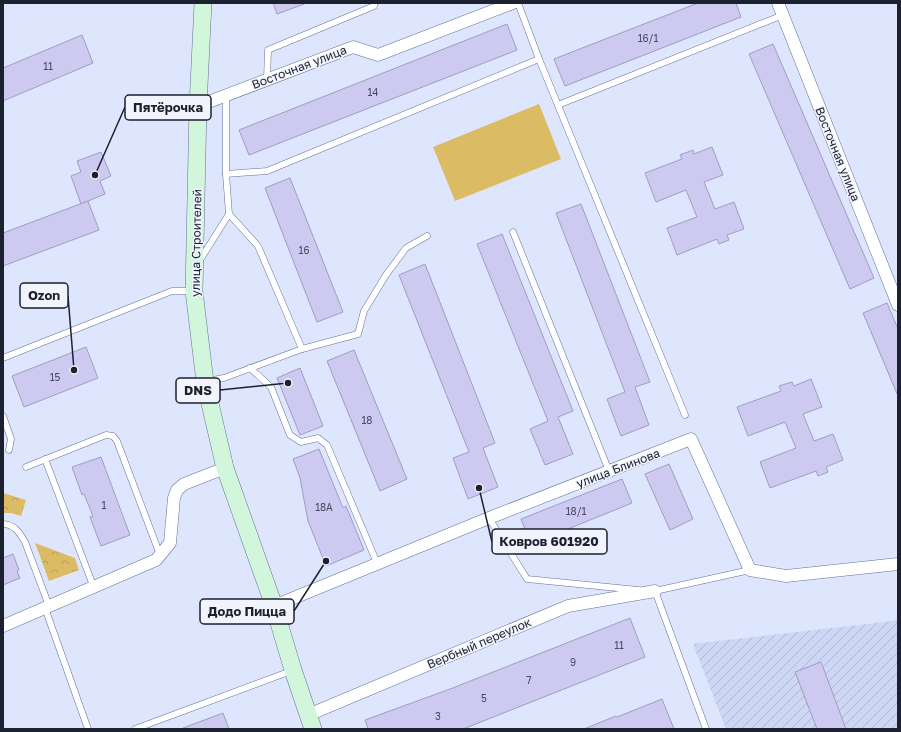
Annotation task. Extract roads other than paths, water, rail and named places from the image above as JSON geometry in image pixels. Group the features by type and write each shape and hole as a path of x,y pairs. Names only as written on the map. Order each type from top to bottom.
{"main road":[{"name":"улица Строителей","path":"203,3 198,106 194,291 206,382 225,468 274,606 293,670 311,722"}],"street":[{"name":"Восточная улица","path":"198,106 353,47 378,55 513,3"},
{"name":"Восточная улица","path":"778,3 898,305"},
{"name":"улица Блинова","path":"274,606 489,518 690,440 750,570"},
{"path":"3,626 150,564 161,556 170,543 174,498 177,490 184,484 225,468"},
{"path":"750,570 786,576 898,564"},
{"name":"Вербный переулок","path":"311,722 568,606 655,591"}],"lane":[{"path":"267,79 268,50 374,6 374,3"},
{"path":"518,3 539,59 685,415"},
{"path":"558,104 783,15"},
{"path":"226,174 267,171 539,59"},
{"path":"195,268 229,214 226,174 226,95"},
{"path":"229,214 258,246 302,348"},
{"path":"513,232 609,471"},
{"path":"206,382 224,378 302,348 358,334 364,311 386,275 406,248 427,236"},
{"path":"3,358 172,291 194,291"},
{"path":"250,368 272,387 290,435 301,442 318,438 327,445 377,563"},
{"path":"3,416 11,439 9,450"},
{"path":"26,466 106,435 113,436 117,441 161,556"},
{"path":"45,459 94,588"},
{"path":"489,518 528,579 655,591 750,570"},
{"path":"3,524 14,528 20,533 25,542 88,729"},
{"path":"655,591 706,729"},
{"path":"135,729 293,670"}],"place":[{"name":"Пятёрочка","path":"95,175"},
{"name":"Ozon","path":"74,370"},
{"name":"DNS","path":"288,383"},
{"name":"Ковров 601920","path":"479,488"},
{"name":"Додо Пицца","path":"326,561"}]}
